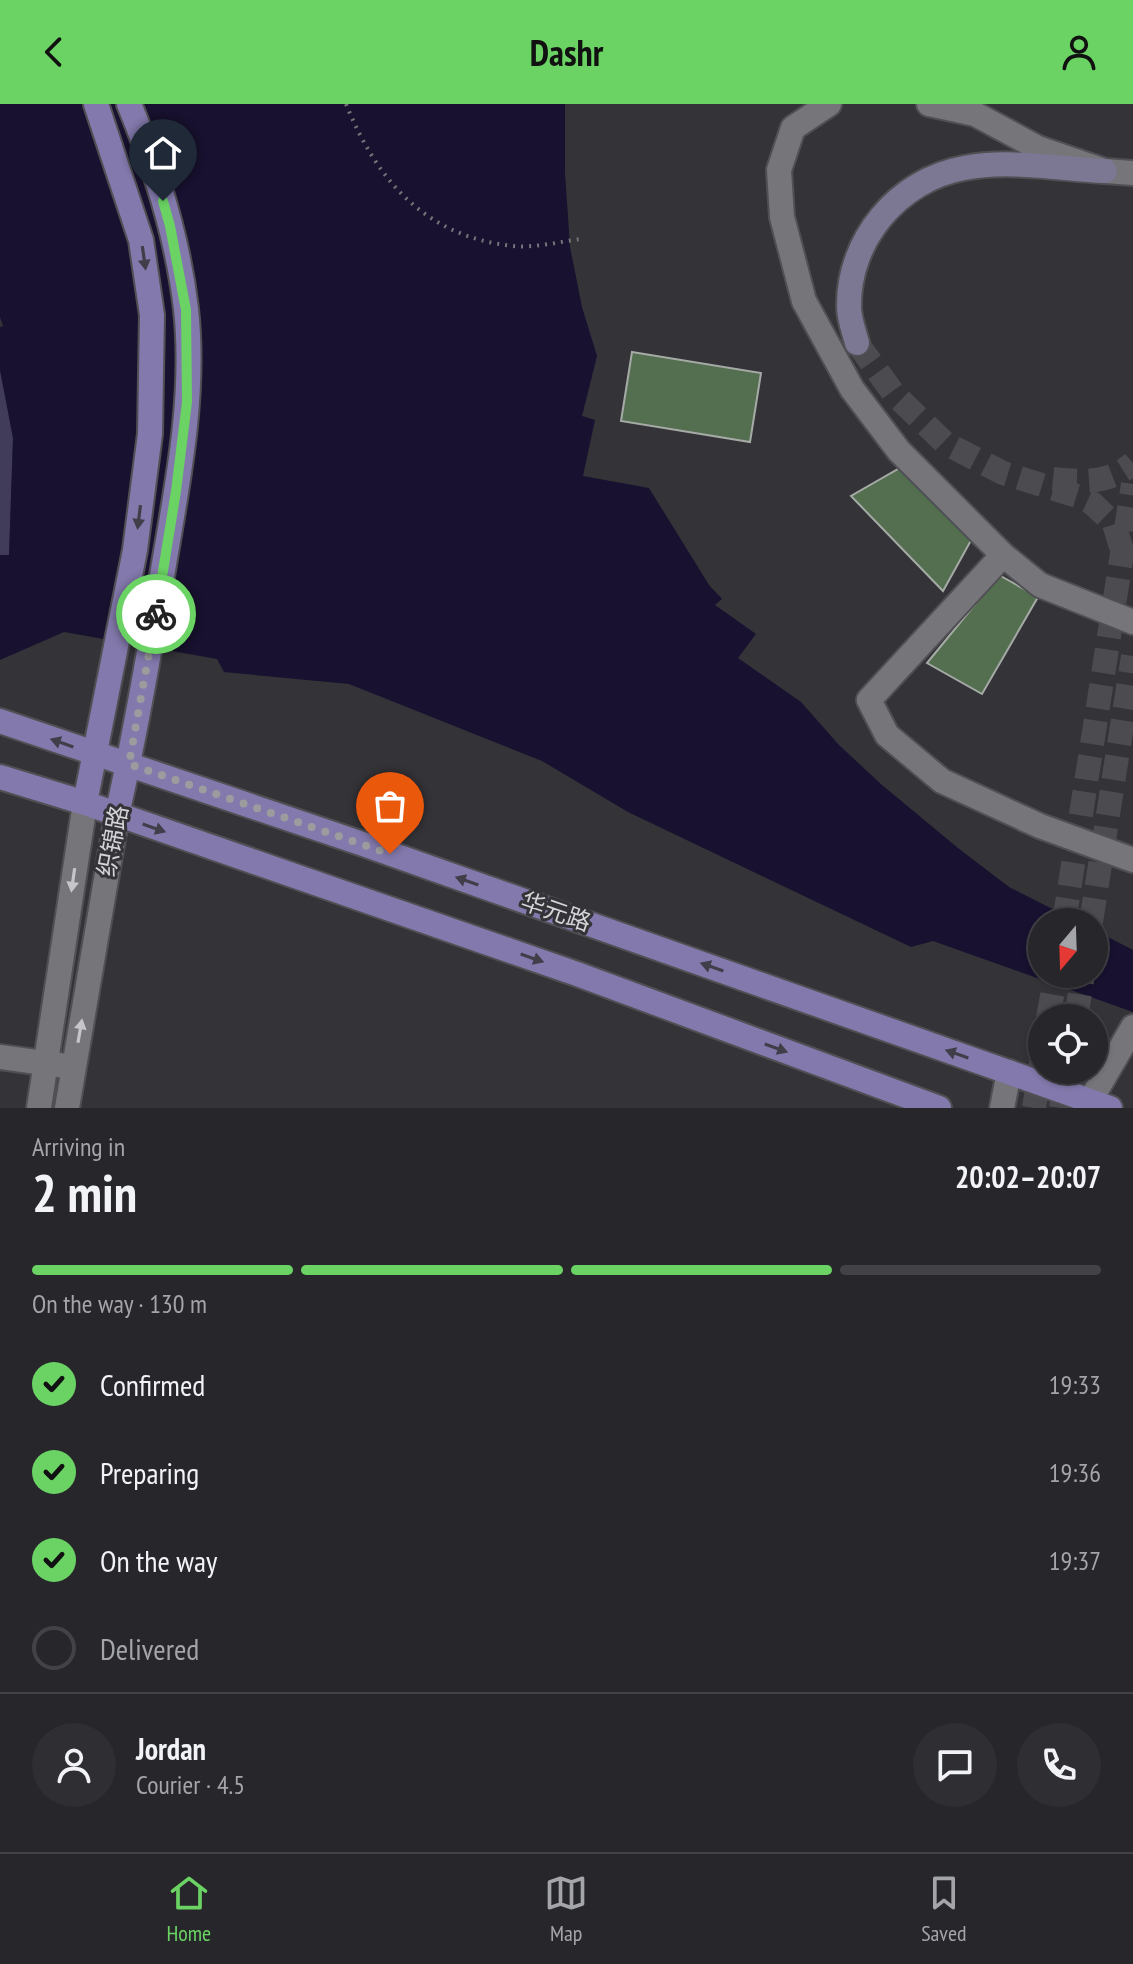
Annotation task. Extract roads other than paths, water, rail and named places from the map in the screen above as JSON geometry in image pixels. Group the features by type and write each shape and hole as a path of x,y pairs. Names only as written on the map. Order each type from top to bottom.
{"main road":[{"name":"织锦路","path":"85,803 135,550 150,434 152,315 141,240 96,104"},
{"name":"织锦路","path":"117,815 146,677 187,402 186,310 170,226 148,150 129,104"},
{"path":"857,343 849,309 852,273 861,244 901,197 926,180 964,168 997,165 1105,171"},
{"name":"华元路","path":"0,721 1009,1072 1096,1106"},
{"path":"0,777 85,803 577,974 939,1108"}],"street":[{"path":"829,104 793,128 779,170 782,217 804,301 852,389 899,451 1003,555 1040,585 1133,622"},
{"path":"929,104 975,114 1038,148 1105,171 1133,173"},
{"path":"1003,555 869,700 887,735 942,781 1040,826 1133,860"},
{"name":"织锦路","path":"39,1108 85,803"},
{"name":"织锦路","path":"67,1108 117,815"},
{"path":"1096,1106 1132,1029"},
{"path":"0,1057 73,1067"},
{"path":"1002,1108 1009,1072"}],"tunnel":[{"path":"857,343 894,394 945,443 1003,473 1092,503 1114,524 1122,550"},
{"path":"1053,479 1085,481 1105,478 1133,463"},
{"path":"1066,908 1133,484"},
{"path":"1093,908 1133,656"},
{"path":"1051,1004 1053,988"},
{"path":"1078,1004 1081,988"},
{"path":"1034,1108 1038,1084"},
{"path":"1061,1108 1065,1084"}]}
